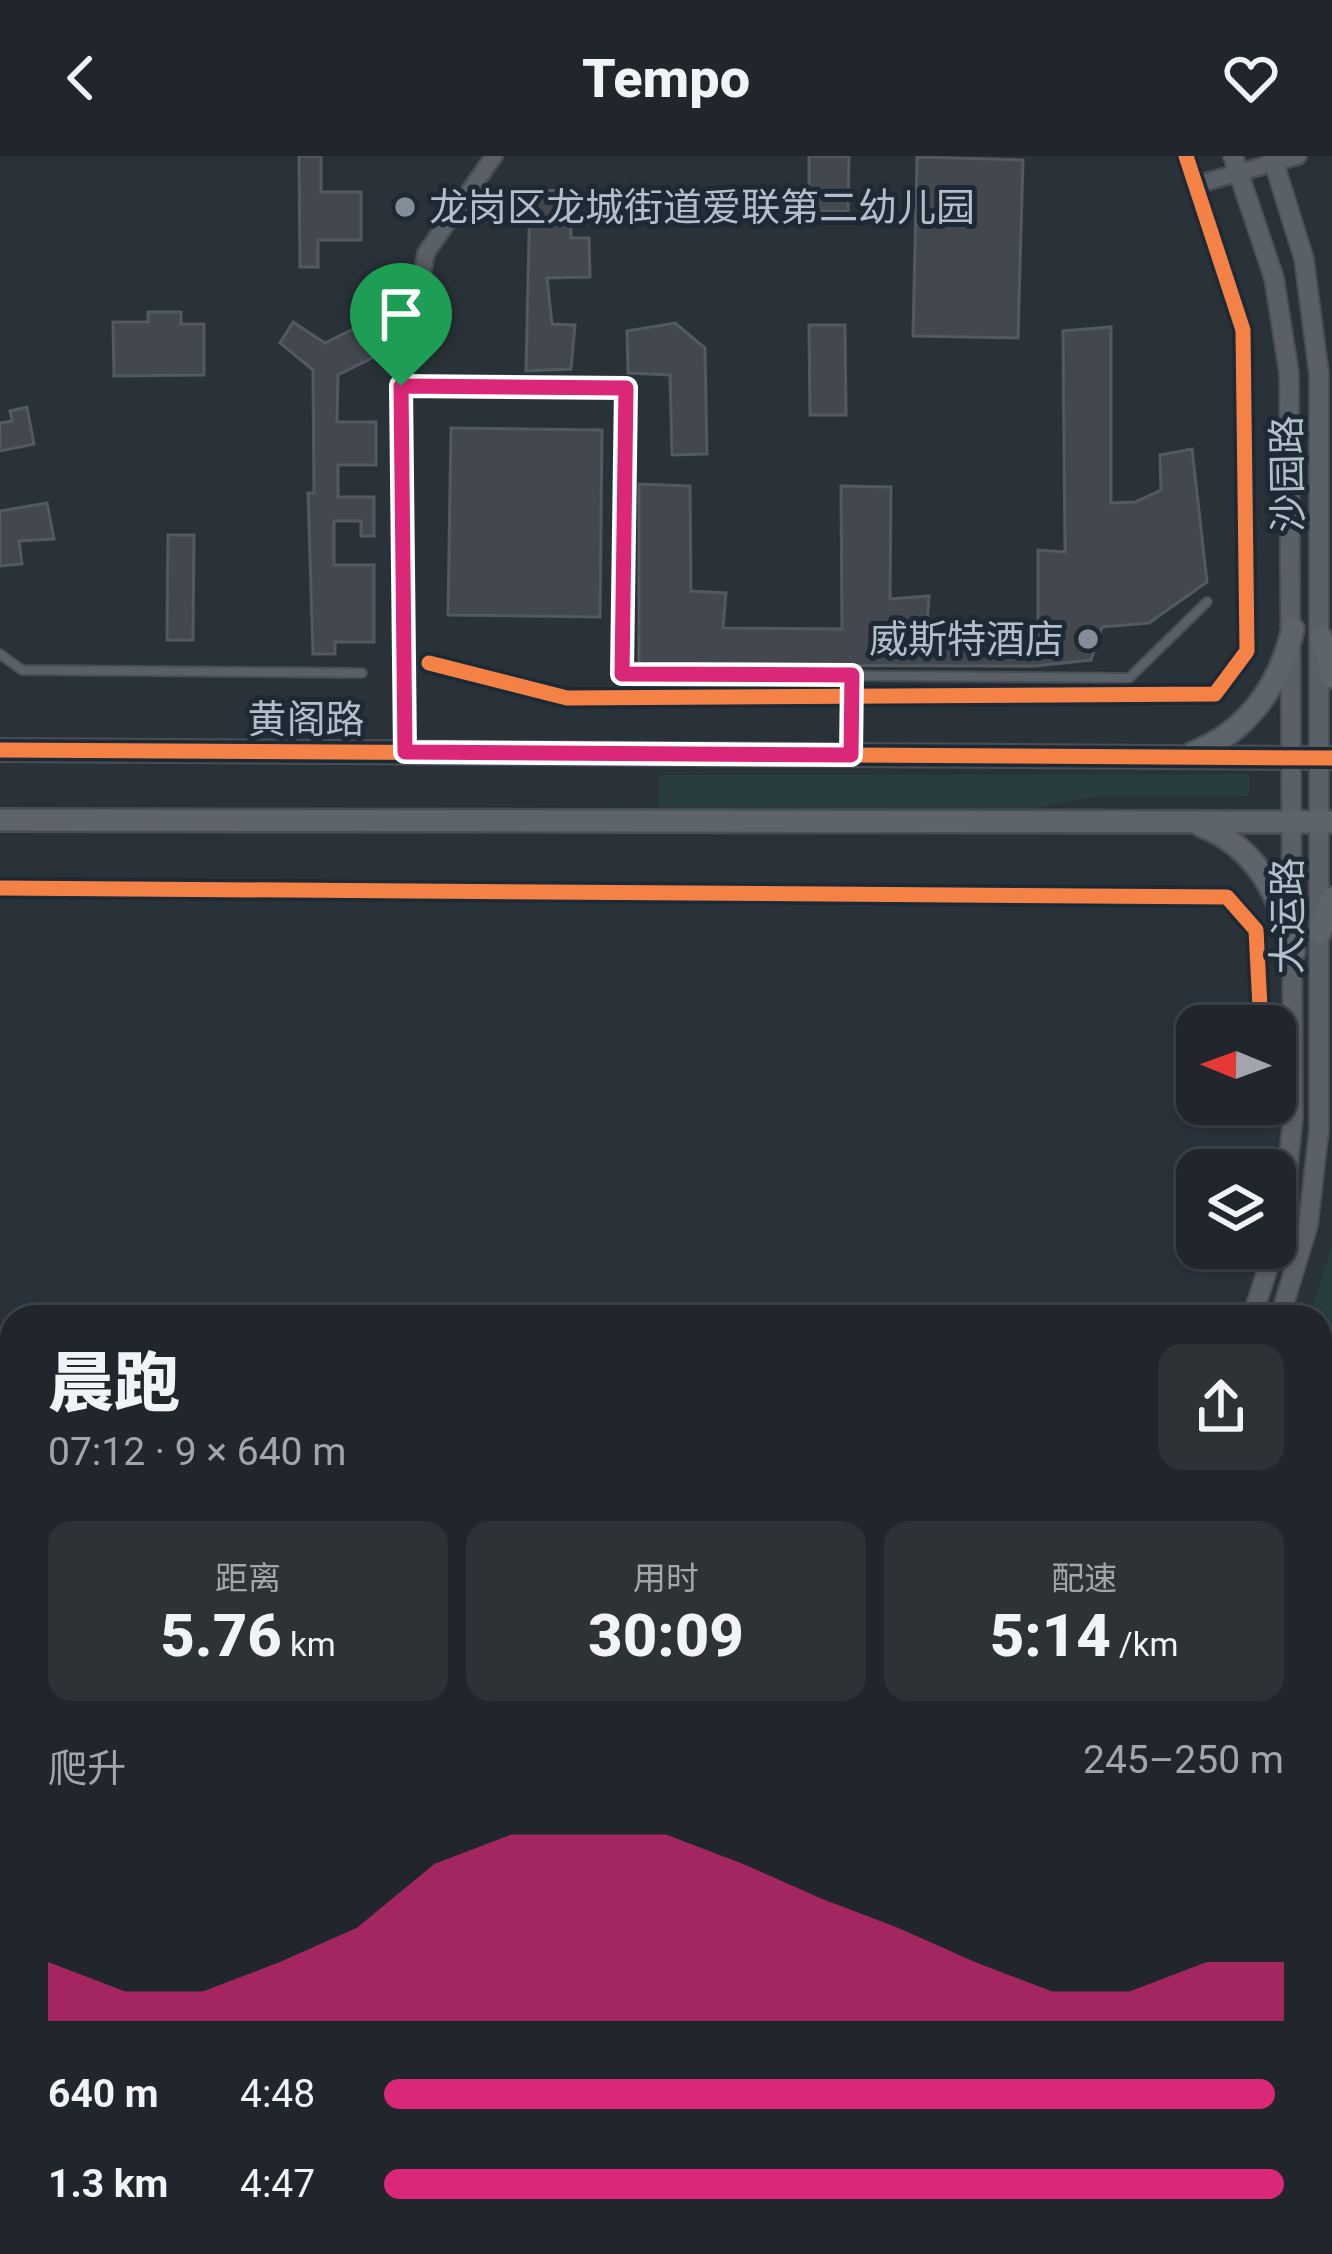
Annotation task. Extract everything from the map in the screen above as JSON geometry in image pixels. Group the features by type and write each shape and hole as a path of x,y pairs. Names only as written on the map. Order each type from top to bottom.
{"main road":[{"path":"1182,757 1211,746 1254,712 1280,668 1293,628"},
{"path":"1321,637 1332,677"},
{"path":"0,741 32,751"},
{"name":"黄阁路","path":"0,751 1326,758"},
{"path":"0,820 1326,822"},
{"path":"1190,822 1214,831 1253,862 1271,885 1294,952"},
{"path":"1320,933 1332,898"}],"street":[{"path":"405,752 401,386 426,254 494,156"},
{"path":"1195,185 1236,164 1298,156"},
{"name":"沙园路","path":"1273,159 1304,259 1315,334 1322,434 1326,758 1321,797"},
{"name":"沙园路","path":"1236,164 1261,228 1285,341 1292,431 1293,798"},
{"name":"大运路","path":"1284,1305 1308,1225 1325,1130 1320,933 1326,822 1321,797"},
{"name":"大运路","path":"1257,1305 1270,1272 1290,1172 1293,798"}],"lane":[{"path":"401,386 626,388 622,674 1129,678 1207,602"},
{"path":"0,654 22,670 362,673"},
{"path":"851,755 852,675"}],"green space":[{"path":"1249,774 1249,796 1091,797 1035,808 658,808 659,775"},
{"path":"1332,1245 1332,1305 1313,1305"}],"building":[{"path":"299,156 321,156 321,192 361,192 361,240 318,240 318,267 300,267"},
{"path":"809,156 849,156 848,211 809,211"},
{"path":"917,157 1023,160 1018,338 913,336"},
{"path":"570,190 571,238 589,238 590,277 547,278 552,324 575,325 571,369 526,371 530,191"},
{"path":"148,312 181,312 181,324 204,324 204,375 114,376 113,322 148,322"},
{"path":"293,322 325,343 361,325 376,356 338,375 337,422 376,422 376,465 338,465 338,497 374,497 374,536 361,536 361,521 334,521 334,565 374,565 374,642 335,642 335,654 313,654 308,493 314,493 313,370 280,343"},
{"path":"675,323 705,348 707,454 672,455 670,375 628,373 627,331"},
{"path":"809,325 845,325 846,415 810,415"},
{"path":"1111,327 1111,503 1135,502 1161,490 1160,455 1192,449 1207,582 1149,623 1102,627 1091,660 1035,666 639,665 639,484 690,486 691,591 726,593 723,628 842,629 841,486 891,487 890,599 929,596 927,624 1038,624 1038,550 1065,552 1063,331"},
{"path":"27,407 34,444 0,451 0,423 12,421 10,411"},
{"path":"451,428 602,430 600,617 448,615"},
{"path":"47,503 54,539 19,541 22,564 0,566 0,511"},
{"path":"168,535 194,535 193,640 167,640"}],"cycle path":[{"path":"429,663 567,698 1215,694 1247,651 1243,330 1186,156"},
{"path":"0,750 1332,758"},
{"path":"0,888 1227,897 1256,930 1260,1005"}],"place":[{"name":"龙岗区龙城街道爱联第二幼儿园","path":"405,207"},
{"name":"威斯特酒店","path":"1088,639"}],"route":[{"path":"401,386 626,388 622,674 852,675 851,755 405,752 401,386"}]}
